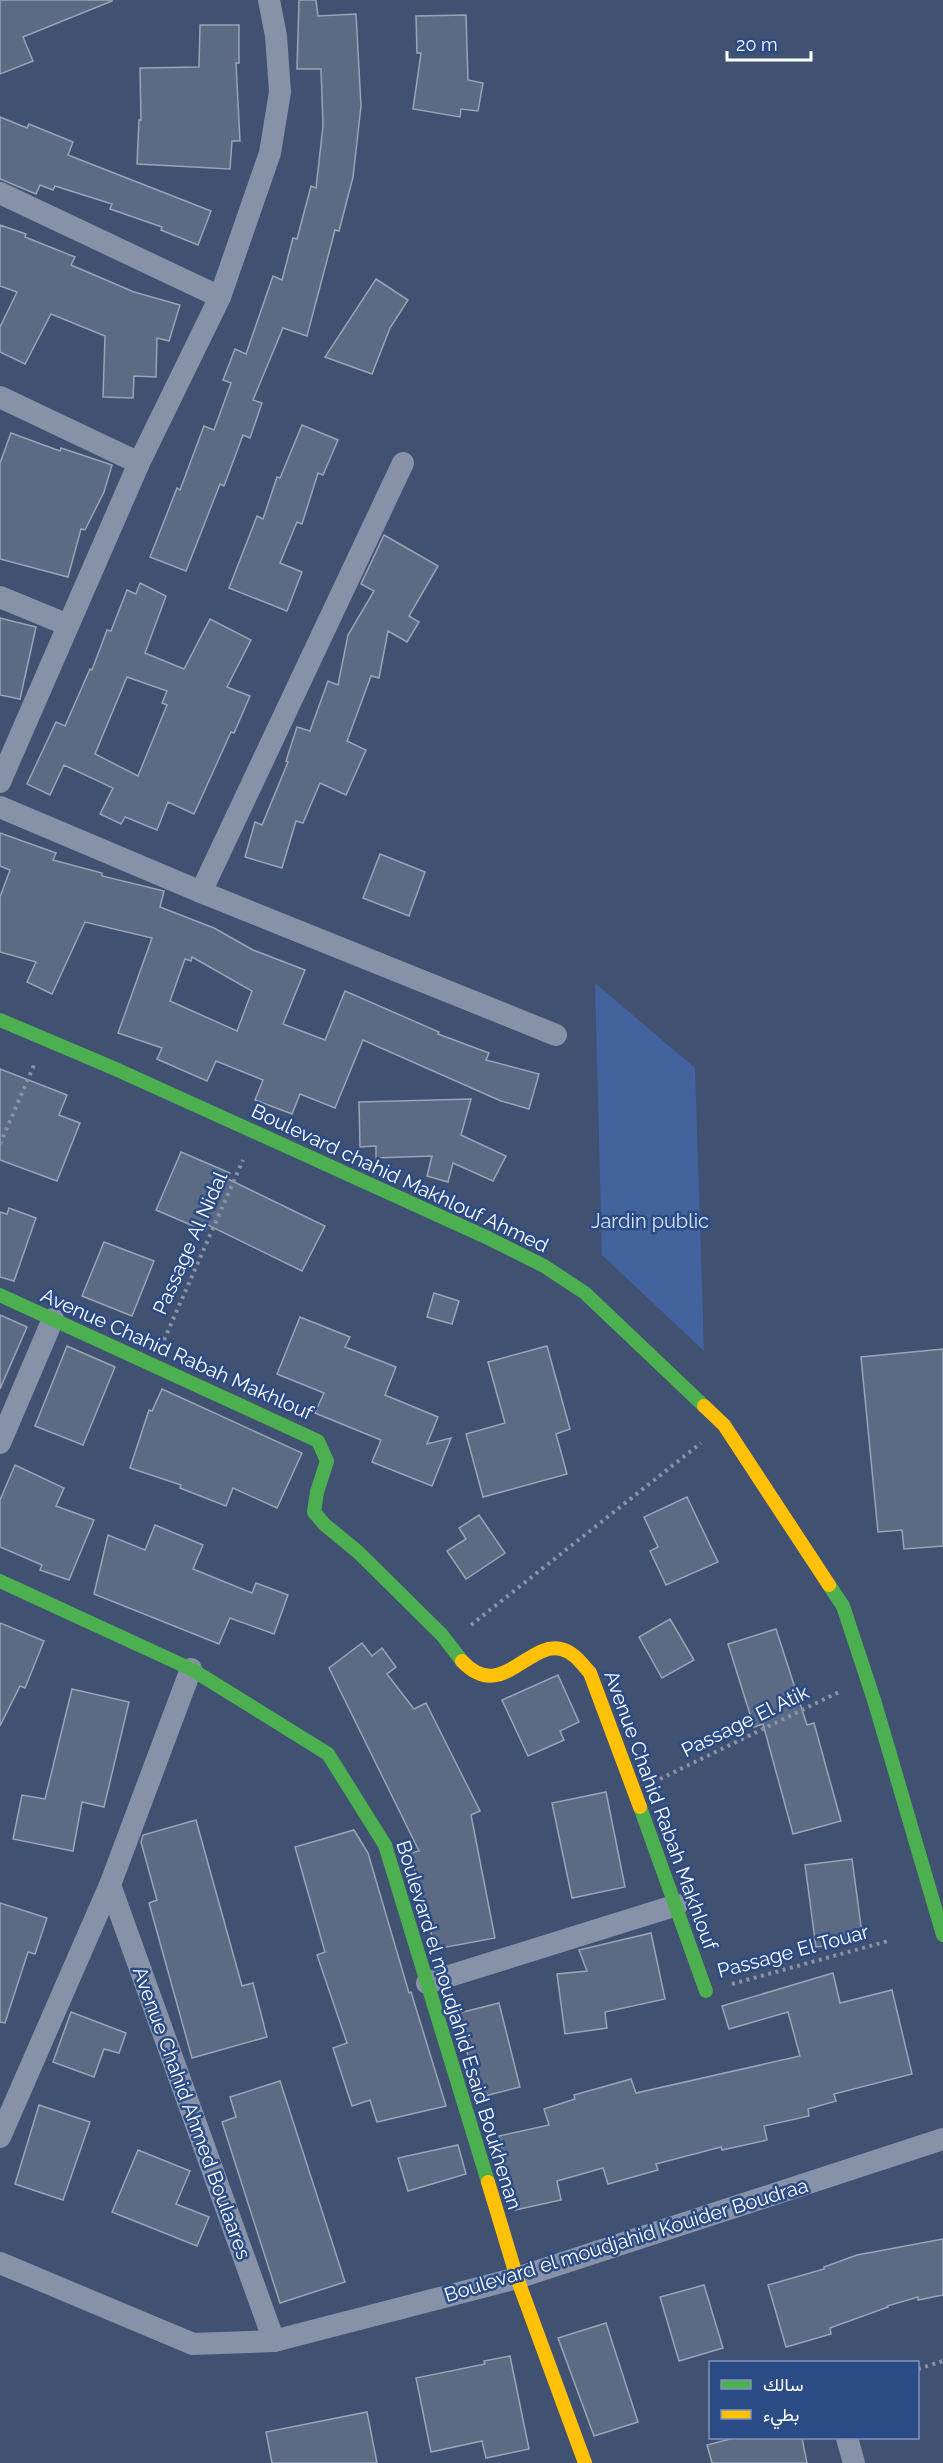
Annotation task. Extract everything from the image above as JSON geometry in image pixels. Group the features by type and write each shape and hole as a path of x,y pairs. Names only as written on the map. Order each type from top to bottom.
{"street":[{"path":"0,782 139,462 220,297 270,153 280,92 276,36 268,0"},
{"path":"0,193 220,297"},
{"path":"0,397 139,462"},
{"path":"201,892 404,462"},
{"path":"0,597 68,625"},
{"path":"0,807 201,892 556,1035"},
{"name":"Boulevard chahid Makhlouf Ahmed","path":"0,1020 117,1070 484,1236 544,1266 585,1293 724,1425 843,1606 867,1678 943,1935"},
{"name":"Avenue Chahid Rabah Makhlouf","path":"0,1295 318,1441 327,1459 327,1469 317,1492 314,1512 319,1520 357,1551 450,1642 467,1668 482,1674 509,1672 547,1649 565,1648 578,1656 590,1673 677,1905 706,1991"},
{"path":"0,1443 53,1319"},
{"name":"Boulevard el moudjahid Esaid Boukhenan","path":"0,1581 191,1669 328,1754 385,1845 517,2278 585,2463"},
{"path":"0,2138 110,1885 191,1669"},
{"name":"Avenue Chahid Ahmed Boulaares","path":"110,1885 274,2341"},
{"path":"427,1983 677,1905"},
{"name":"Boulevard el moudjahid Kouider Boudraa","path":"0,2263 192,2344 274,2341 517,2278 943,2139"},
{"path":"847,2439 854,2463"}],"path":[{"path":"0,1144 45,1040"},
{"name":"Passage Al Nidal","path":"153,1365 255,1133"},
{"path":"450,1642 724,1425"},
{"name":"Passage El Atik","path":"635,1791 867,1678"},
{"name":"Passage El Touar","path":"706,1991 888,1941"},
{"path":"919,2369 943,2361"}],"green space":[{"name":"Jardin public","path":"595,983 695,1068 704,1351 602,1255"}],"building":[{"path":"0,0 112,1 23,37 33,61 0,74"},
{"path":"299,0 316,0 318,16 356,14 361,106 353,177 339,231 335,230 307,336 283,328 253,400 262,403 250,438 243,435 224,486 220,484 186,571 150,557 177,488 180,490 204,426 214,430 231,383 223,380 235,349 246,354 273,276 282,280 293,238 297,239 311,186 316,188 323,126 321,69 297,69"},
{"path":"466,15 468,80 483,83 478,111 461,109 460,117 413,109 421,53 417,53 416,16"},
{"path":"200,25 239,25 239,63 236,63 240,141 232,141 230,169 137,164 139,120 141,120 140,68 199,67"},
{"path":"0,117 27,128 29,124 73,142 68,155 211,211 198,245 161,230 162,227 110,209 112,204 55,186 53,190 40,185 36,194 0,179"},
{"path":"0,225 26,234 25,237 75,257 71,265 134,292 180,305 169,341 157,338 156,377 134,376 133,398 103,397 105,336 51,314 25,364 0,352 0,327 17,292 0,286"},
{"path":"376,279 408,300 390,328 372,374 325,357"},
{"path":"302,425 338,440 323,475 318,473 302,524 297,522 280,563 302,572 287,611 229,588 257,516 263,519 277,477 280,478"},
{"path":"11,433 60,451 61,448 112,465 104,492 85,530 81,529 68,577 0,559 0,463"},
{"path":"384,535 438,566 409,616 419,622 407,642 388,631 379,678 371,676 347,741 366,750 346,795 320,783 303,823 296,821 282,868 245,857 255,822 262,825 288,762 286,761 297,727 310,731 328,681 338,685 348,635 374,591 361,584"},
{"path":"140,583 166,596 145,653 184,669 210,619 251,640 227,687 250,696 194,814 168,802 157,830 125,817 121,824 100,814 113,788 64,765 50,795 27,784 56,722 65,726 90,669 92,670 107,630 111,631 127,590 136,594","holes":["127,677 167,691 162,703 167,705 138,776 95,754"]},
{"path":"0,618 36,627 20,699 0,695"},
{"path":"0,833 56,853 53,860 102,873 102,876 164,891 160,907 214,928 253,950 305,970 283,1024 325,1040 345,991 439,1032 438,1034 489,1053 486,1060 539,1074 529,1109 501,1101 363,1040 335,1108 300,1094 292,1114 255,1100 263,1080 216,1061 207,1081 157,1059 162,1048 118,1033 152,938 85,922 52,994 27,982 36,962 0,952 0,897 10,870 0,866","holes":["192,957 252,991 237,1031 170,1001 185,959 191,961"]},
{"path":"380,854 425,872 409,916 363,898"},
{"path":"0,1069 67,1095 59,1115 80,1123 57,1181 0,1160"},
{"path":"471,1099 461,1135 506,1156 493,1181 453,1163 448,1182 427,1176 432,1156 376,1158 376,1146 360,1147 359,1102"},
{"path":"181,1152 230,1173 228,1179 325,1226 302,1271 208,1225 205,1231 156,1210"},
{"path":"9,1208 36,1218 14,1281 0,1277 0,1212 7,1214"},
{"path":"104,1242 154,1261 132,1316 82,1296"},
{"path":"434,1293 459,1301 452,1324 427,1317"},
{"path":"0,1315 27,1327 0,1389"},
{"path":"300,1317 350,1337 345,1347 396,1367 385,1395 438,1417 427,1444 451,1438 432,1486 372,1462 381,1440 315,1413 324,1393 277,1374"},
{"path":"67,1346 115,1367 83,1445 35,1426"},
{"path":"547,1346 570,1429 556,1434 567,1474 483,1497 466,1434 505,1423 488,1362"},
{"path":"943,1349 943,1546 904,1549 902,1530 878,1532 861,1357"},
{"path":"162,1389 302,1453 277,1508 233,1488 226,1506 180,1488 181,1485 130,1468 149,1410 152,1411"},
{"path":"15,1465 64,1488 56,1506 94,1520 69,1580 40,1570 42,1565 0,1547 0,1500"},
{"path":"687,1497 718,1562 666,1585 650,1551 658,1547 644,1517"},
{"path":"479,1515 505,1553 466,1579 447,1551 466,1539 459,1528"},
{"path":"155,1525 203,1545 193,1569 252,1593 256,1583 288,1595 274,1634 230,1618 219,1644 94,1594 108,1535 145,1550"},
{"path":"670,1619 694,1660 662,1678 639,1637"},
{"path":"0,1623 44,1641 25,1688 20,1686 0,1726"},
{"path":"776,1629 807,1725 814,1723 841,1821 793,1834 763,1724 754,1727 728,1644"},
{"path":"362,1643 372,1656 382,1648 396,1667 387,1674 414,1709 426,1703 480,1811 471,1815 495,1938 436,1949 421,1900 411,1853 419,1851 329,1668"},
{"path":"558,1675 579,1722 560,1731 564,1740 528,1756 502,1700"},
{"path":"72,1689 129,1702 104,1807 82,1802 73,1851 13,1839 22,1795 45,1799"},
{"path":"606,1792 625,1887 572,1898 552,1803"},
{"path":"196,1820 242,1986 253,1983 267,2037 192,2058 149,1903 157,1900 141,1842 143,1835"},
{"path":"354,1830 368,1853 409,1993 411,1992 446,2106 377,2122 370,2100 352,2106 333,2048 347,2043 317,1955 325,1952 295,1847"},
{"path":"852,1859 863,1941 816,1947 805,1865"},
{"path":"0,1903 47,1918 35,1954 28,1952 5,2023 0,2022"},
{"path":"651,1933 665,1999 605,2012 607,2028 565,2034 557,1974 587,1971 579,1950"},
{"path":"833,1973 840,2003 892,1990 912,2074 834,2094 836,2101 808,2109 809,2116 764,2126 767,2140 722,2150 721,2147 656,2164 658,2170 608,2184 603,2168 557,2181 561,2200 515,2210 499,2136 549,2125 544,2109 575,2099 574,2095 631,2079 636,2093 800,2056 788,2012 729,2029 722,2006"},
{"path":"499,2003 520,2087 481,2097 455,2014"},
{"path":"71,2012 126,2033 119,2053 104,2049 94,2077 53,2062"},
{"path":"280,2081 345,2282 280,2303 222,2122 236,2117 230,2097"},
{"path":"39,2105 90,2122 63,2200 15,2184"},
{"path":"458,2145 466,2174 408,2191 398,2158"},
{"path":"138,2150 190,2171 176,2204 209,2217 197,2246 112,2212"},
{"path":"943,2239 943,2295 918,2300 918,2297 887,2306 830,2328 831,2334 786,2347 768,2285 824,2269 824,2267 857,2255"},
{"path":"704,2285 723,2348 679,2361 660,2297"},
{"path":"606,2323 638,2422 594,2436 558,2338"},
{"path":"510,2356 529,2449 486,2458 482,2441 431,2452 416,2378 485,2364 484,2361"},
{"path":"367,2412 377,2463 272,2463 266,2432"},
{"path":"730,2439 802,2439 807,2463 712,2463 707,2445"}],"traffic: fast":[{"path":"0,1020 118,1070 484,1236 544,1266 585,1293 704,1406"},
{"path":"0,1295 318,1441 327,1461 317,1492 314,1512 442,1635 462,1661"},
{"path":"0,1581 191,1669 328,1754 385,1845 488,2182"},
{"path":"829,1585 843,1606 874,1700 943,1935"},
{"path":"640,1807 706,1991"}],"traffic: slow":[{"path":"704,1406 724,1425 829,1585"},
{"path":"462,1661 476,1672 489,1676 502,1674 537,1653 549,1649 561,1649 574,1656 590,1673 640,1807"},
{"path":"488,2182 517,2278 585,2463"}]}
